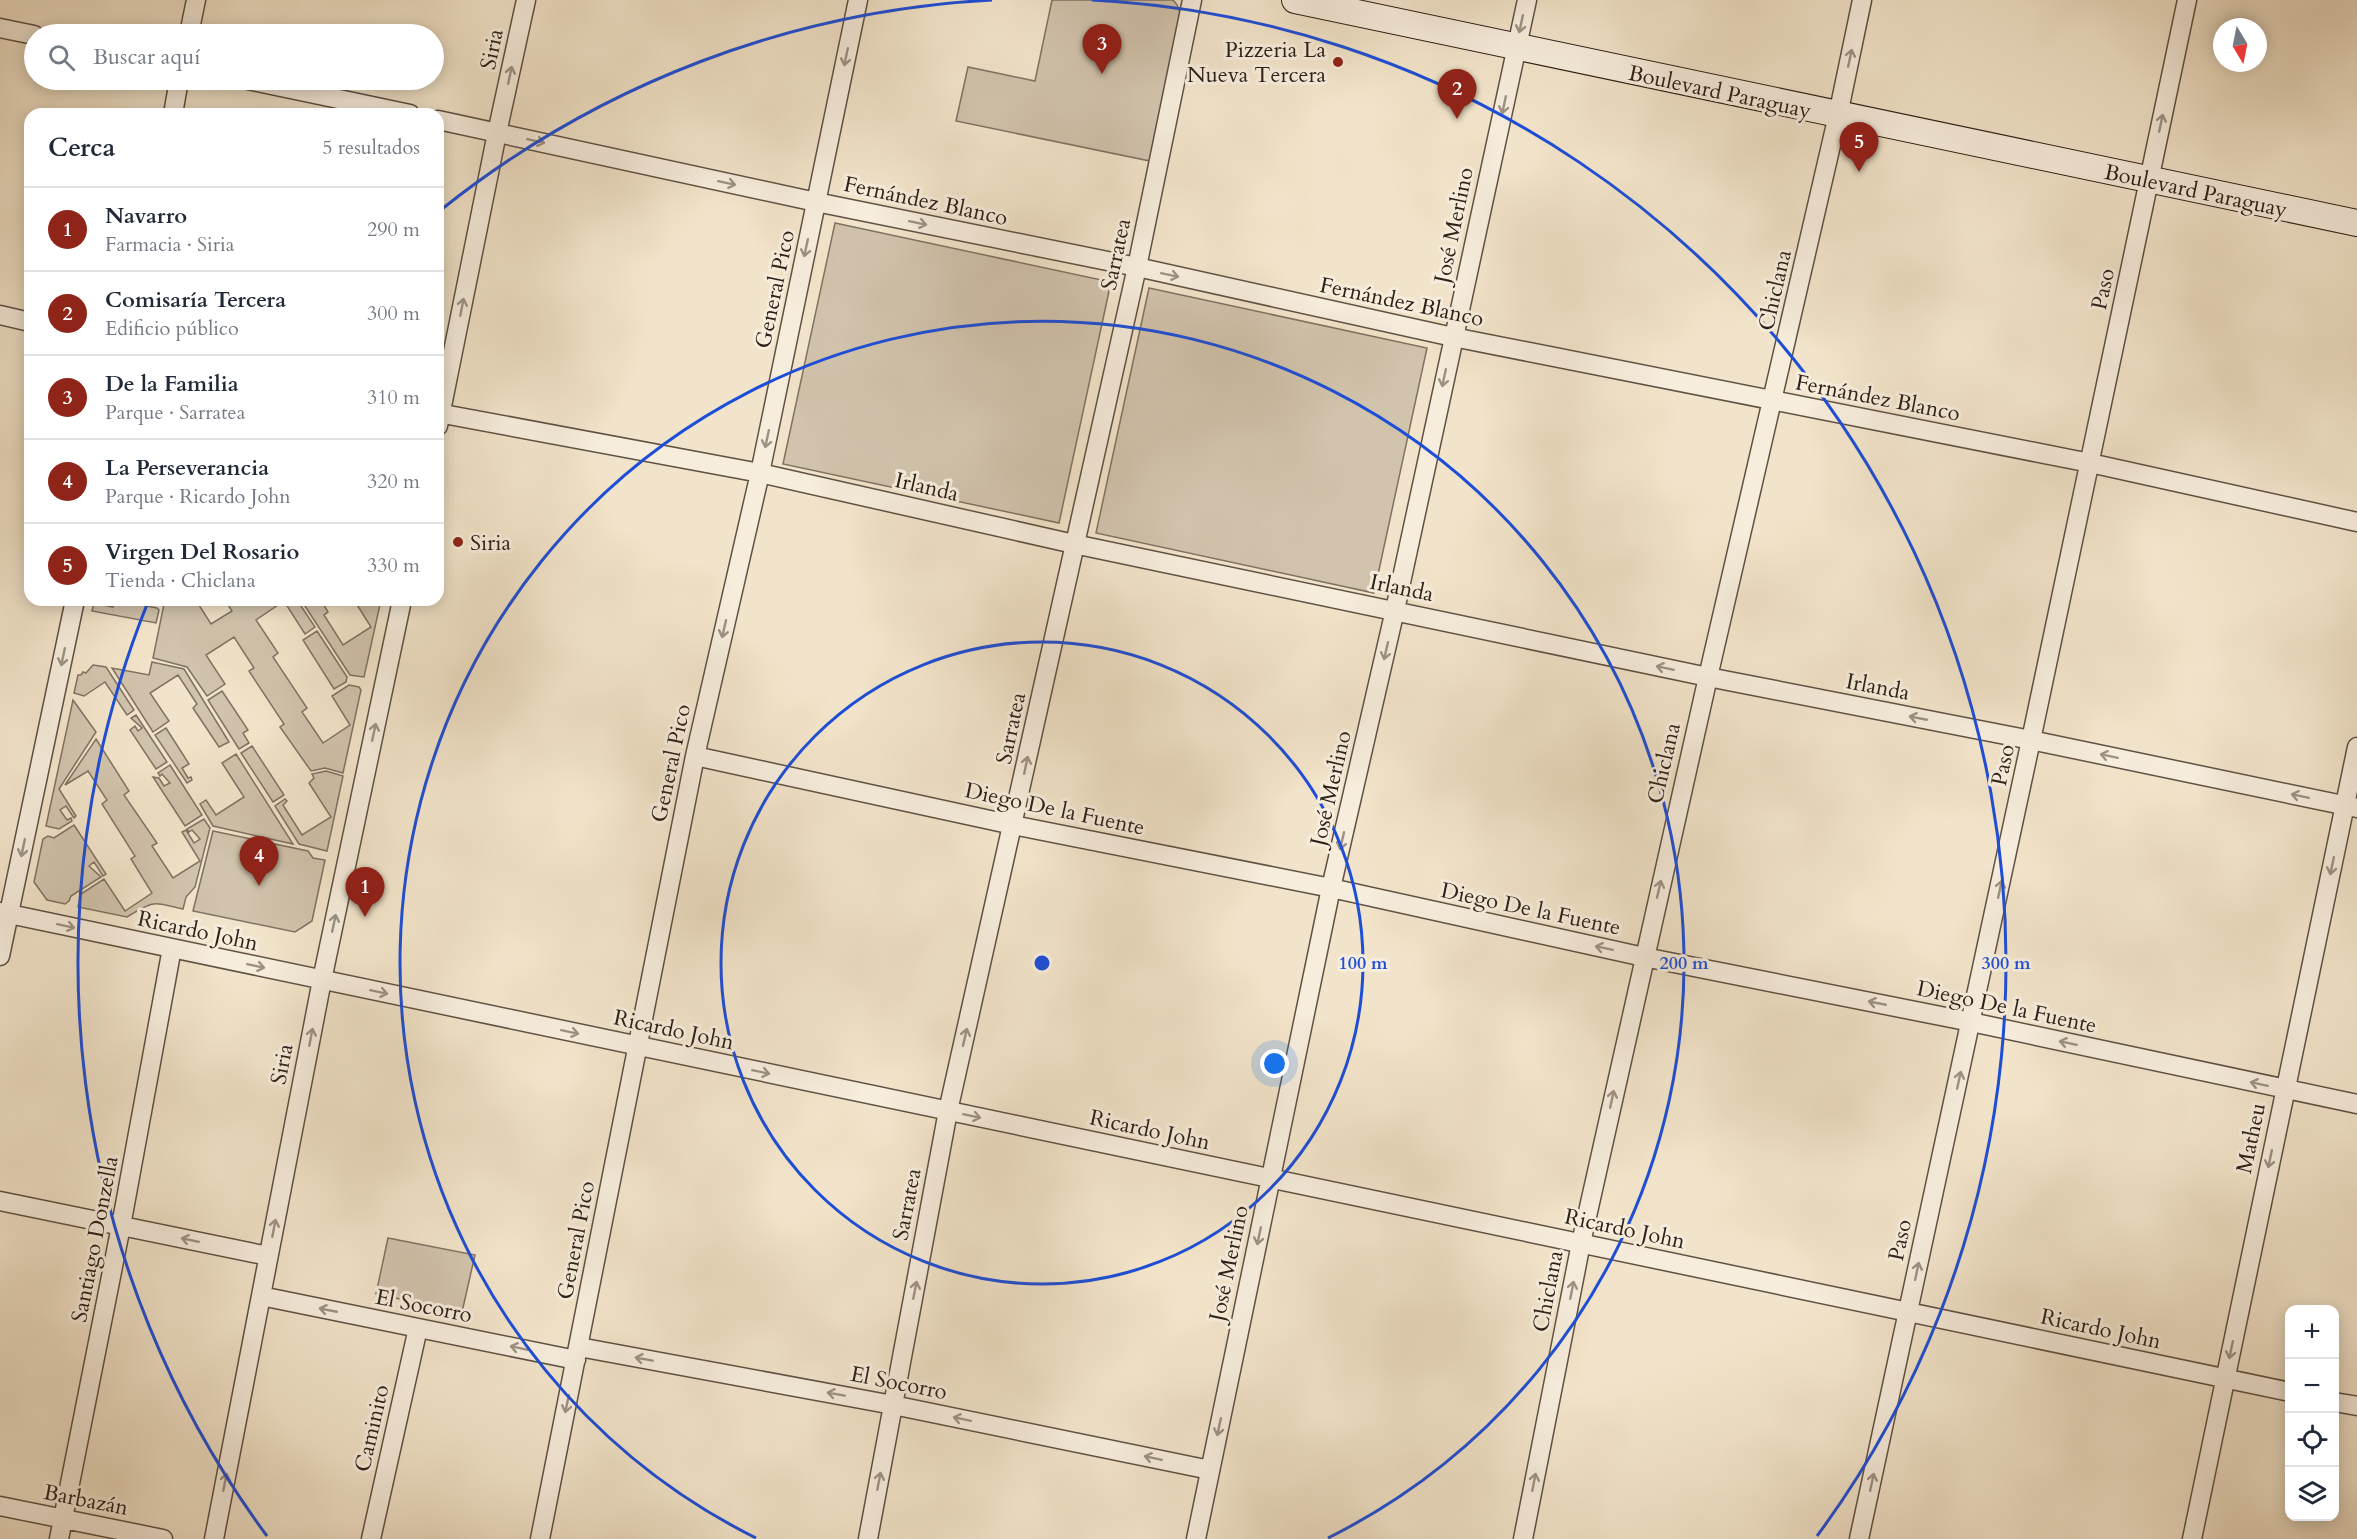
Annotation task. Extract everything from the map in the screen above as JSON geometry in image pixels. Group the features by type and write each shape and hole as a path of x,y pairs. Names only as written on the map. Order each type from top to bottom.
{"main road":[{"name":"Boulevard Paraguay","path":"1295,0 2357,223"}],"street":[{"path":"191,24 196,0"},
{"name":"Siria","path":"444,393 526,0"},
{"name":"General Pico","path":"540,1539 695,756 760,473 858,0"},
{"name":"Sarratea","path":"868,1539 948,1111 1137,267 1192,0"},
{"name":"José Merlino","path":"1196,1539 1331,888 1395,610 1527,0"},
{"name":"Chiclana","path":"1523,1539 1581,1244 1644,957 1773,401 1862,0"},
{"name":"Paso","path":"1859,1539 2187,0"},
{"path":"0,28 24,33"},
{"path":"174,108 177,90"},
{"path":"296,90 381,108"},
{"name":"Fernández Blanco","path":"444,121 816,202 1137,267 1453,337 2090,463 2357,522"},
{"path":"0,315 24,321"},
{"name":"Irlanda","path":"444,418 760,473 1074,544 1708,677 2031,740 2351,807"},
{"path":"0,956 4,913 74,606"},
{"name":"Siria","path":"214,1539 322,980 401,606"},
{"name":"Matheu","path":"2192,1539 2285,1090 2351,807 2357,747"},
{"name":"Diego De la Fuente","path":"695,756 1013,825 1331,888 1644,957 1971,1022 2357,1104"},
{"name":"Ricardo John","path":"4,913 2285,1391"},
{"name":"Santiago Donzella","path":"59,1539 122,1226 172,948"},
{"path":"0,1202 268,1256"},
{"name":"El Socorro","path":"261,1296 418,1328 893,1405 1210,1470"},
{"name":"Caminito","path":"371,1539 418,1328"},
{"path":"2339,1403 2357,1406"},
{"name":"Barbazán","path":"0,1506 163,1539"}],"shaded area":[{"path":"1052,0 1173,0 1177,4 1180,19 1150,161 956,121 968,67 1035,81"},
{"path":"835,223 1111,282 1059,523 783,464"},
{"path":"1149,288 1427,348 1374,593 1096,533"},
{"path":"93,606 146,606 159,610 156,623 92,611"},
{"path":"164,606 200,606 211,624 232,611 229,606 277,606 256,620 278,653 273,657 307,708 302,712 323,743 350,725 332,696 349,685 359,687 361,690 343,773 325,768 311,771 280,727 284,724 249,671 254,668 234,637 206,655 225,684 207,696 187,667 153,658"},
{"path":"287,606 301,606 315,627 305,634"},
{"path":"305,606 324,606 328,612 324,615 343,645 371,627 358,606 380,606 364,677 350,675"},
{"path":"317,631 347,677 346,682 334,689 303,640"},
{"path":"152,662 184,669 229,742 219,747 193,708 197,704 178,675 150,693 169,721 153,732 112,668 149,675"},
{"path":"93,665 106,667 134,710 127,715 105,682 84,696 74,693 78,675 86,673"},
{"path":"222,691 248,730 243,733 249,743 239,749 208,700"},
{"path":"73,700 96,732 59,789 76,816 74,818 66,806 60,810 67,820 71,818 72,821 59,829 46,826"},
{"path":"136,715 167,762 156,769 130,730 135,726 138,731 142,728 131,718"},
{"path":"166,728 189,764 182,768 192,780 187,783 155,735"},
{"path":"96,739 129,791 124,795 157,843 152,846 173,878 200,861 182,832 186,830 194,843 200,839 192,830 189,832 187,829 204,819 210,828 195,887 186,897 183,909 154,904 127,917 78,907 81,894 104,879 125,911 152,893 131,859 135,856 102,804 107,800 88,771 65,785"},
{"path":"252,746 284,795 273,802 241,753"},
{"path":"236,754 293,844 213,826 200,804 206,800 216,815 244,797 222,763"},
{"path":"170,765 202,815 185,826 153,777 159,778 164,786 170,783 158,773"},
{"path":"326,771 343,776 327,851 299,844 275,806 285,799 287,801 283,805 302,835 331,817 309,783 314,778 312,774"},
{"path":"74,825 106,874 103,876 94,862 89,866 101,877 71,896 65,904 47,900 34,882 43,839 48,836 54,838"},
{"path":"213,831 308,851 313,858 325,860 312,921 295,932 193,911"},
{"path":"388,1238 475,1255 462,1312 376,1294"}],"place":[{"name":"Pizzeria La Nueva Tercera","path":"1338,62"},
{"name":"De la Familia","path":"1102,74"},
{"name":"Comisaría Tercera","path":"1457,119"},
{"name":"Virgen Del Rosario","path":"1859,172"},
{"name":"Siria","path":"458,542"},
{"name":"La Perseverancia","path":"259,886"},
{"name":"Navarro","path":"365,917"}]}
